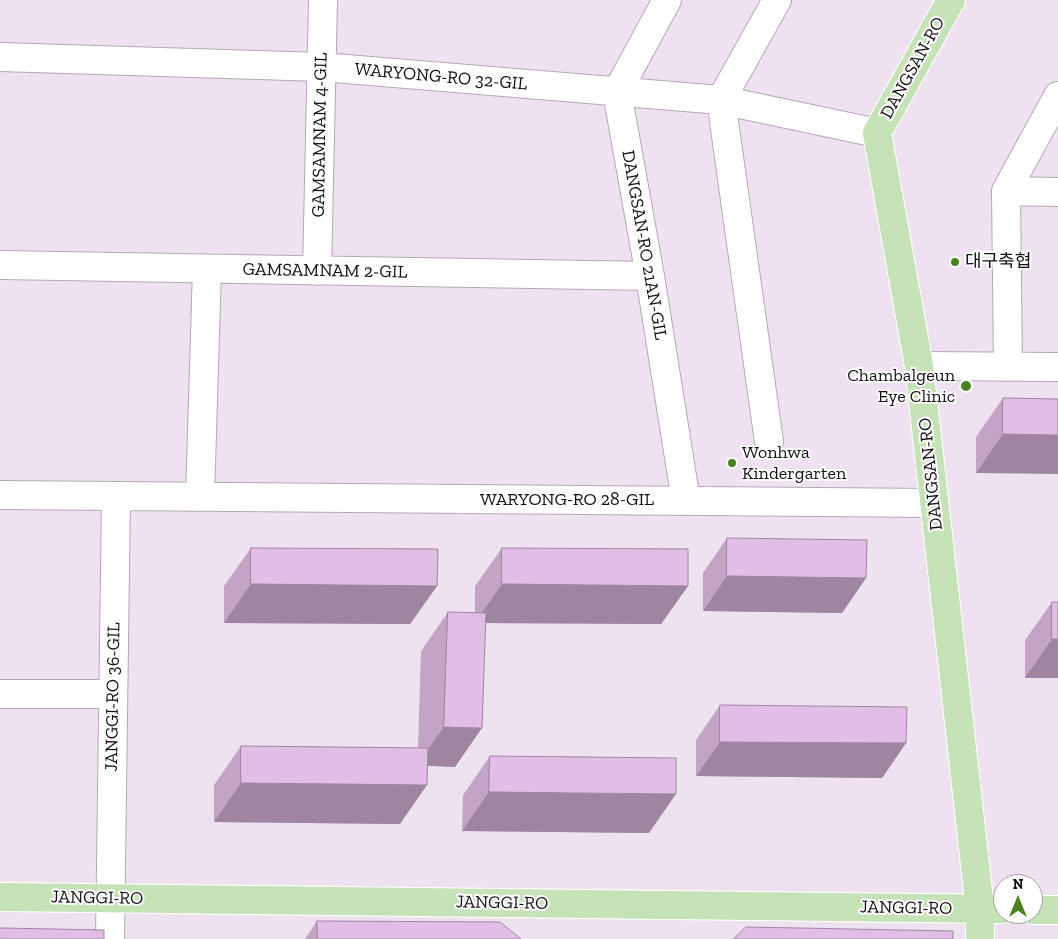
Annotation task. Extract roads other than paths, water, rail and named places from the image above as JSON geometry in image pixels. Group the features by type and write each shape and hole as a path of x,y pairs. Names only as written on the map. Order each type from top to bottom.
{"main road":[{"name":"DANGSAN-RO","path":"951,0 877,133 919,366 934,503 991,909 980,939"},
{"name":"JANGGI-RO","path":"0,897 991,909"},
{"path":"1043,910 1058,910"}],"street":[{"name":"GAMSAMNAM 4-GIL","path":"316,271 323,0"},
{"path":"617,92 666,0"},
{"path":"769,442 721,100 778,0"},
{"name":"WARYONG-RO 32-GIL","path":"0,57 322,67 721,100 877,133"},
{"name":"DANGSAN-RO 21AN-GIL","path":"617,92 650,276 686,501"},
{"path":"1008,367 1006,191 1058,96"},
{"path":"1006,191 1058,192"},
{"name":"GAMSAMNAM 2-GIL","path":"0,265 650,276"},
{"path":"200,497 207,269"},
{"path":"919,366 1058,367"},
{"name":"WARYONG-RO 28-GIL","path":"0,495 934,503"},
{"name":"JANGGI-RO 36-GIL","path":"110,939 116,496"},
{"path":"0,694 113,694"}],"place":[{"name":"대구축협","path":"955,262"},
{"name":"Chambalgeun Eye Clinic","path":"966,386"},
{"name":"Wonhwa Kindergarten","path":"732,463"}]}
